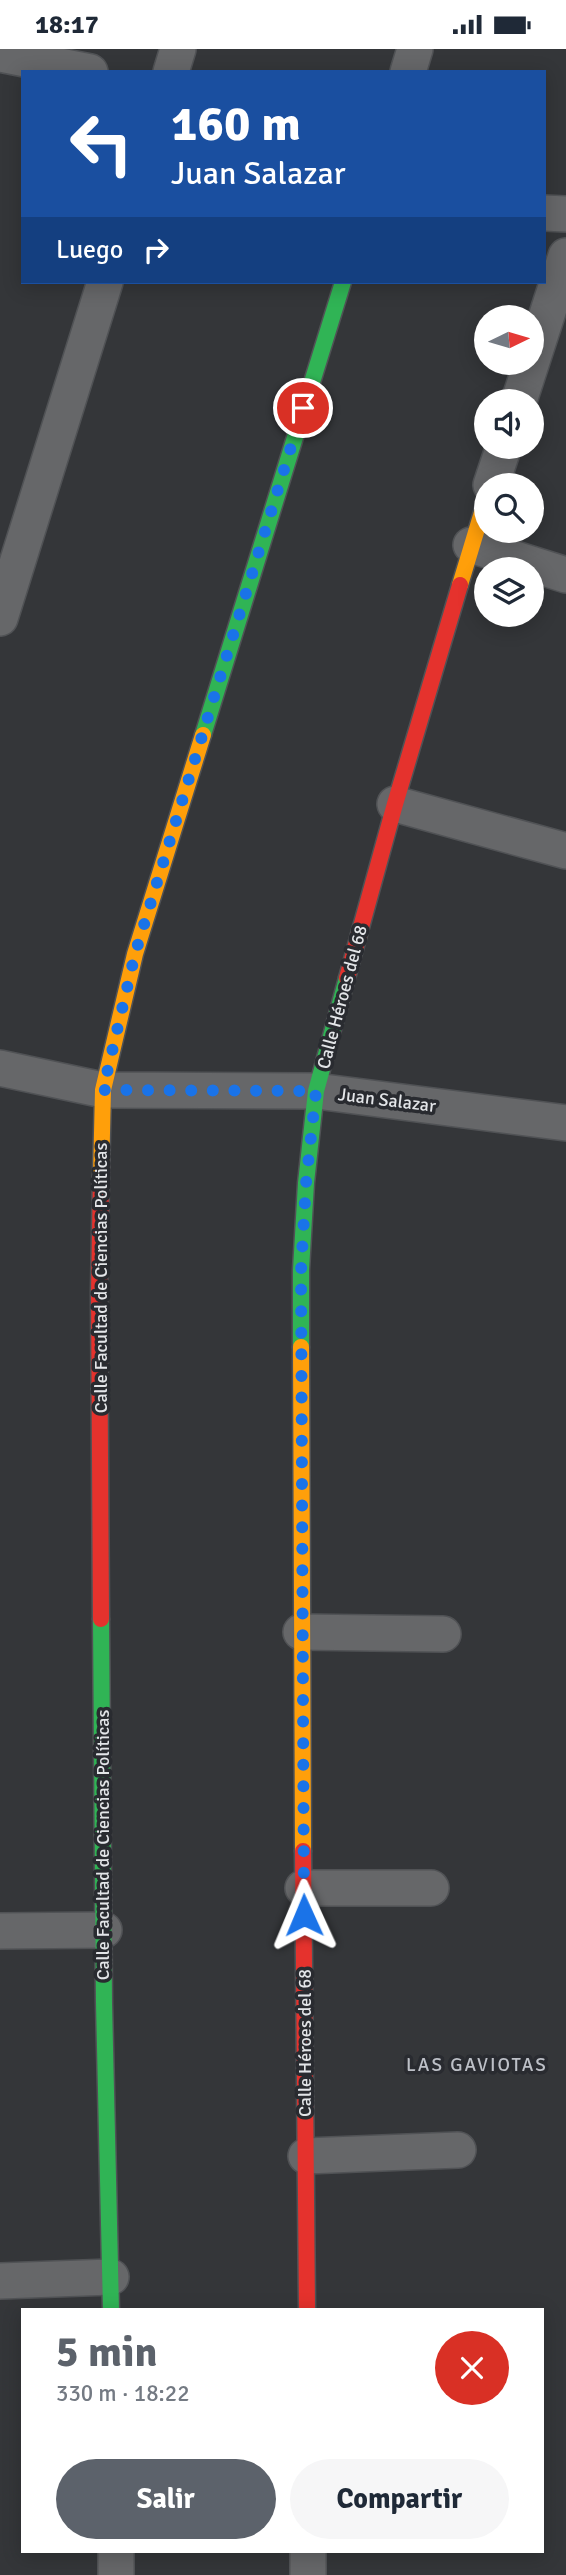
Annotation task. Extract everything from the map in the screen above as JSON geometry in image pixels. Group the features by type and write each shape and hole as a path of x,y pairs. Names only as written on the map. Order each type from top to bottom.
{"street":[{"path":"172,70 178,49"},
{"path":"0,54 80,70"},
{"path":"546,213 566,214"},
{"path":"524,389 560,298 566,256"},
{"path":"0,618 104,284"},
{"name":"Calle Facultad de Ciencias Políticas","path":"111,2294 104,1930 99,1293 103,1090 135,954 342,284"},
{"name":"Calle Héroes del 68","path":"307,2308 301,1632 301,1271 306,1183 316,1091 395,804 474,536"},
{"path":"471,545 566,575"},
{"path":"395,804 566,851"},
{"name":"Juan Salazar","path":"0,1068 103,1090 316,1091 566,1123"},
{"path":"301,1632 443,1634"},
{"path":"303,1888 431,1888"},
{"path":"0,1931 104,1930"},
{"path":"306,2156 458,2150"},
{"path":"1,2276 111,2294"},
{"path":"116,2553 116,2575"},
{"path":"307,2553 307,2575"}],"traffic: fast":[{"path":"203,735 342,284"},
{"path":"301,1347 301,1270 306,1183 316,1091 347,978"},
{"path":"101,1619 104,2003 111,2308"}],"traffic: slow":[{"path":"460,585 474,539"},
{"path":"101,1176 103,1090 135,954 203,735"},
{"path":"301,1347 303,1851"}],"traffic: jam":[{"path":"347,978 460,585"},
{"path":"101,1176 101,1619"},
{"path":"303,1851 307,2308"}],"district":[{"name":"LAS GAVIOTAS","path":"477,2064"}],"route":[{"path":"303,408 135,954 103,1090 316,1091 306,1183 301,1271 304,1915"}]}
